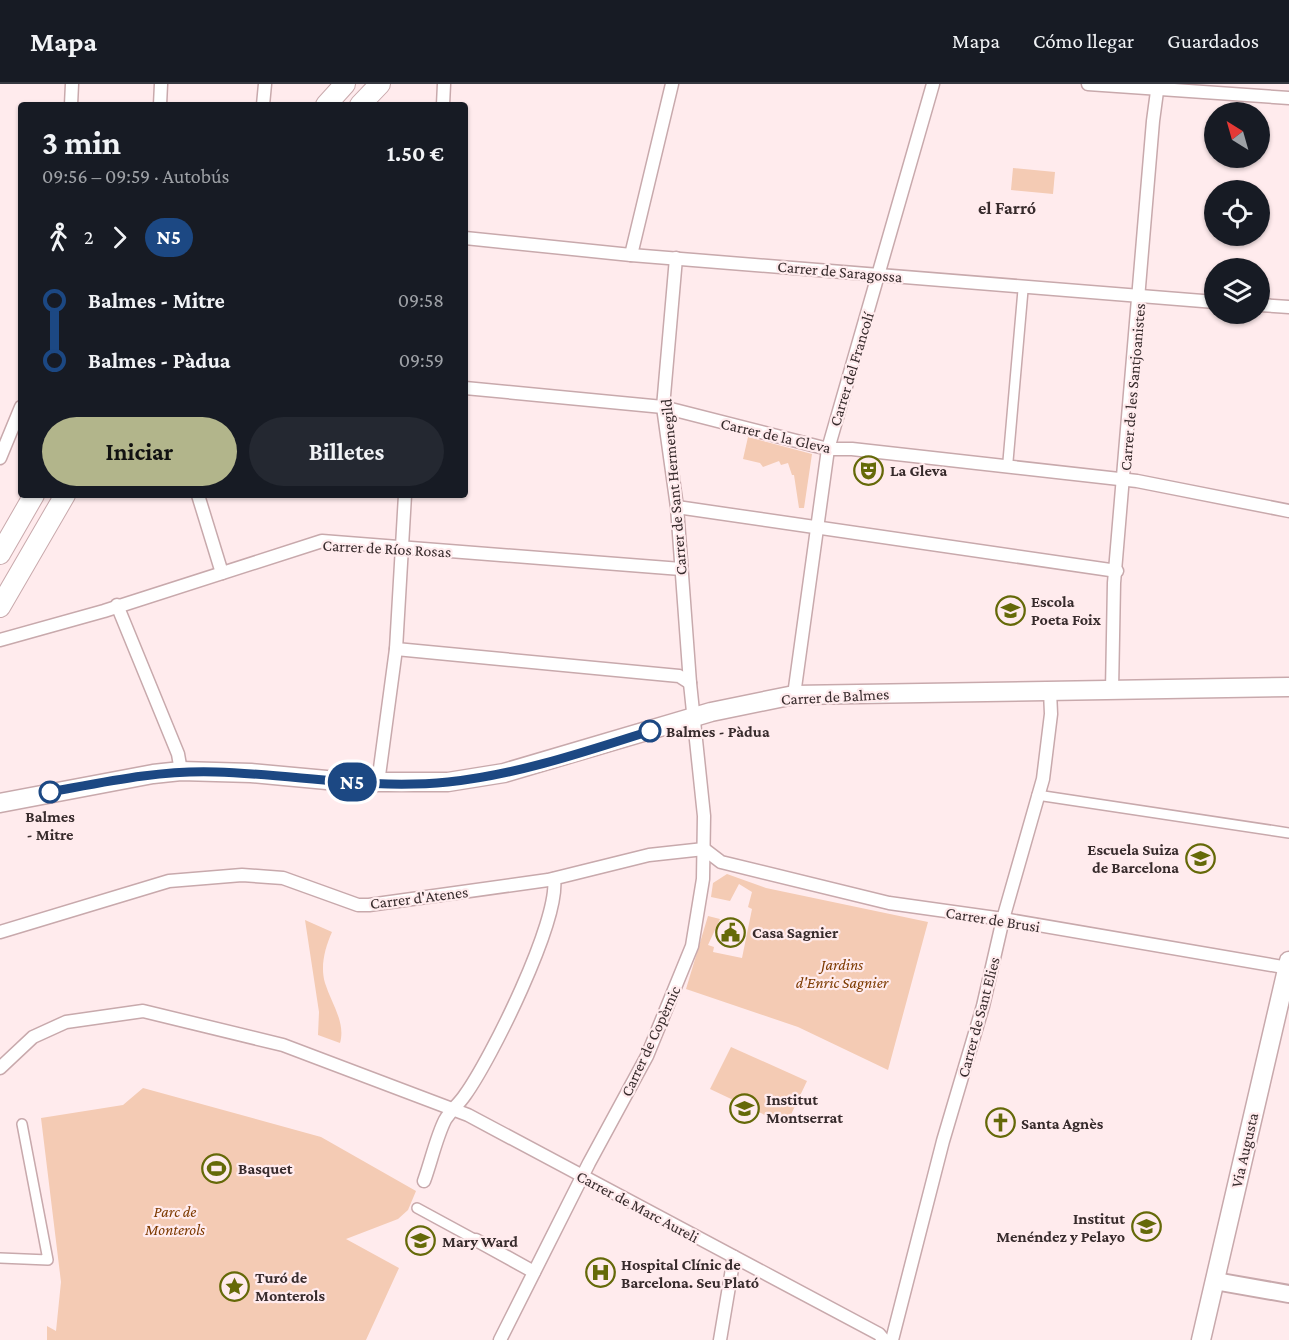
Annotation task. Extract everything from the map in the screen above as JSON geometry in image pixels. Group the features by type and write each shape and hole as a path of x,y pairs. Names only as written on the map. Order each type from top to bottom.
{"main road":[{"path":"329,102 345,84"},
{"path":"363,102 380,84"},
{"path":"0,554 32,498"},
{"path":"0,606 63,498"},
{"name":"Carrer de Balmes","path":"0,803 153,774 181,771 251,773 378,783 448,782 504,773 694,717 794,695 1289,687"},
{"name":"Via Augusta","path":"1201,1340 1288,966"}],"street":[{"path":"71,102 72,84"},
{"path":"160,102 161,84"},
{"path":"263,102 265,84"},
{"path":"443,102 444,84"},
{"path":"631,255 672,84"},
{"name":"Carrer del Francolí","path":"794,695 815,527 828,449 933,84"},
{"path":"1088,84 1158,86 1289,98"},
{"name":"Carrer de les Santjoanistes","path":"1112,690 1111,652 1117,571 1158,86"},
{"name":"Carrer de Saragossa","path":"468,238 631,255 1204,301"},
{"name":"Carrer de Sant Hermenegild","path":"676,258 663,407 677,507 694,717"},
{"path":"1008,461 1023,290"},
{"path":"1270,306 1289,307"},
{"name":"Carrer de la Gleva","path":"468,388 663,407 828,449 852,448 1124,480 1289,511"},
{"path":"0,458 18,414"},
{"path":"199,498 222,573"},
{"path":"378,783 396,649 400,547 405,498"},
{"path":"677,507 1117,571"},
{"name":"Carrer de Ríos Rosas","path":"0,640 322,541 681,569"},
{"path":"117,604 178,754 181,771"},
{"path":"396,649 679,676 690,683"},
{"name":"Carrer de Sant Elies","path":"892,1340 943,1141 983,1006 1003,919 1044,774 1051,714 1050,691"},
{"name":"Carrer de Copèrnic","path":"500,1340 647,1056 692,946 703,879 704,849 704,816 694,717"},
{"path":"1037,795 1289,833"},
{"name":"Carrer d'Atenes","path":"0,932 169,881 242,875 283,878 358,905 554,879 649,855 704,849"},
{"name":"Carrer de Brusi","path":"704,849 721,862 857,897 1288,966"},
{"path":"424,1181 444,1122 465,1095 524,985 548,919 555,894 554,879"},
{"name":"Carrer de Marc Aureli","path":"0,1068 33,1037 66,1022 143,1011 283,1045 430,1102 453,1108 879,1334 884,1340"},
{"path":"0,1258 48,1260 22,1124"},
{"path":"417,1208 534,1272"},
{"path":"720,1340 734,1257"},
{"path":"1215,1281 1289,1294"}],"green space":[{"path":"1013,168 1055,172 1053,194 1011,190"},
{"path":"748,437 812,454 804,508 799,508 794,475 788,463 781,465 779,461 763,467 760,463 743,459"},
{"name":"Jardins d'Enric Sagnier","path":"727,874 766,888 928,922 888,1070 798,1027 686,989 708,916 720,919 708,945 714,947 713,952 742,958 752,909 748,907 752,892 739,884 730,901 711,897 713,883"},
{"path":"305,920 332,932 325,951 323,970 325,983 341,1028 340,1043 318,1035 319,1012"},
{"path":"731,1047 807,1081 786,1125 710,1089"},
{"name":"Parc de Monterols","path":"143,1088 321,1137 416,1191 408,1210 398,1219 346,1239 399,1268 366,1340 47,1340 47,1326 56,1331 61,1282 41,1118 123,1105"}],"bus line":[{"name":"N5","path":"50,792 181,771 251,773 348,782 416,784 448,782 504,773 650,731"}],"place":[{"name":"La Gleva","path":"869,470"},
{"name":"Escola Poeta Foix","path":"1010,610"},
{"name":"Balmes - Pàdua","path":"650,731"},
{"name":"Balmes - Mitre","path":"50,792"},
{"name":"Escuela Suiza de Barcelona","path":"1200,858"},
{"name":"Casa Sagnier","path":"731,932"},
{"name":"Institut Montserrat","path":"745,1108"},
{"name":"Santa Agnès","path":"1000,1123"},
{"name":"Basquet","path":"217,1168"},
{"name":"Institut Menéndez y Pelayo","path":"1146,1227"},
{"name":"Mary Ward","path":"421,1241"},
{"name":"Hospital Clínic de Barcelona. Seu Plató","path":"600,1273"},
{"name":"Turó de Monterols","path":"234,1286"}],"district":[{"name":"el Farró","path":"1007,208"}]}
